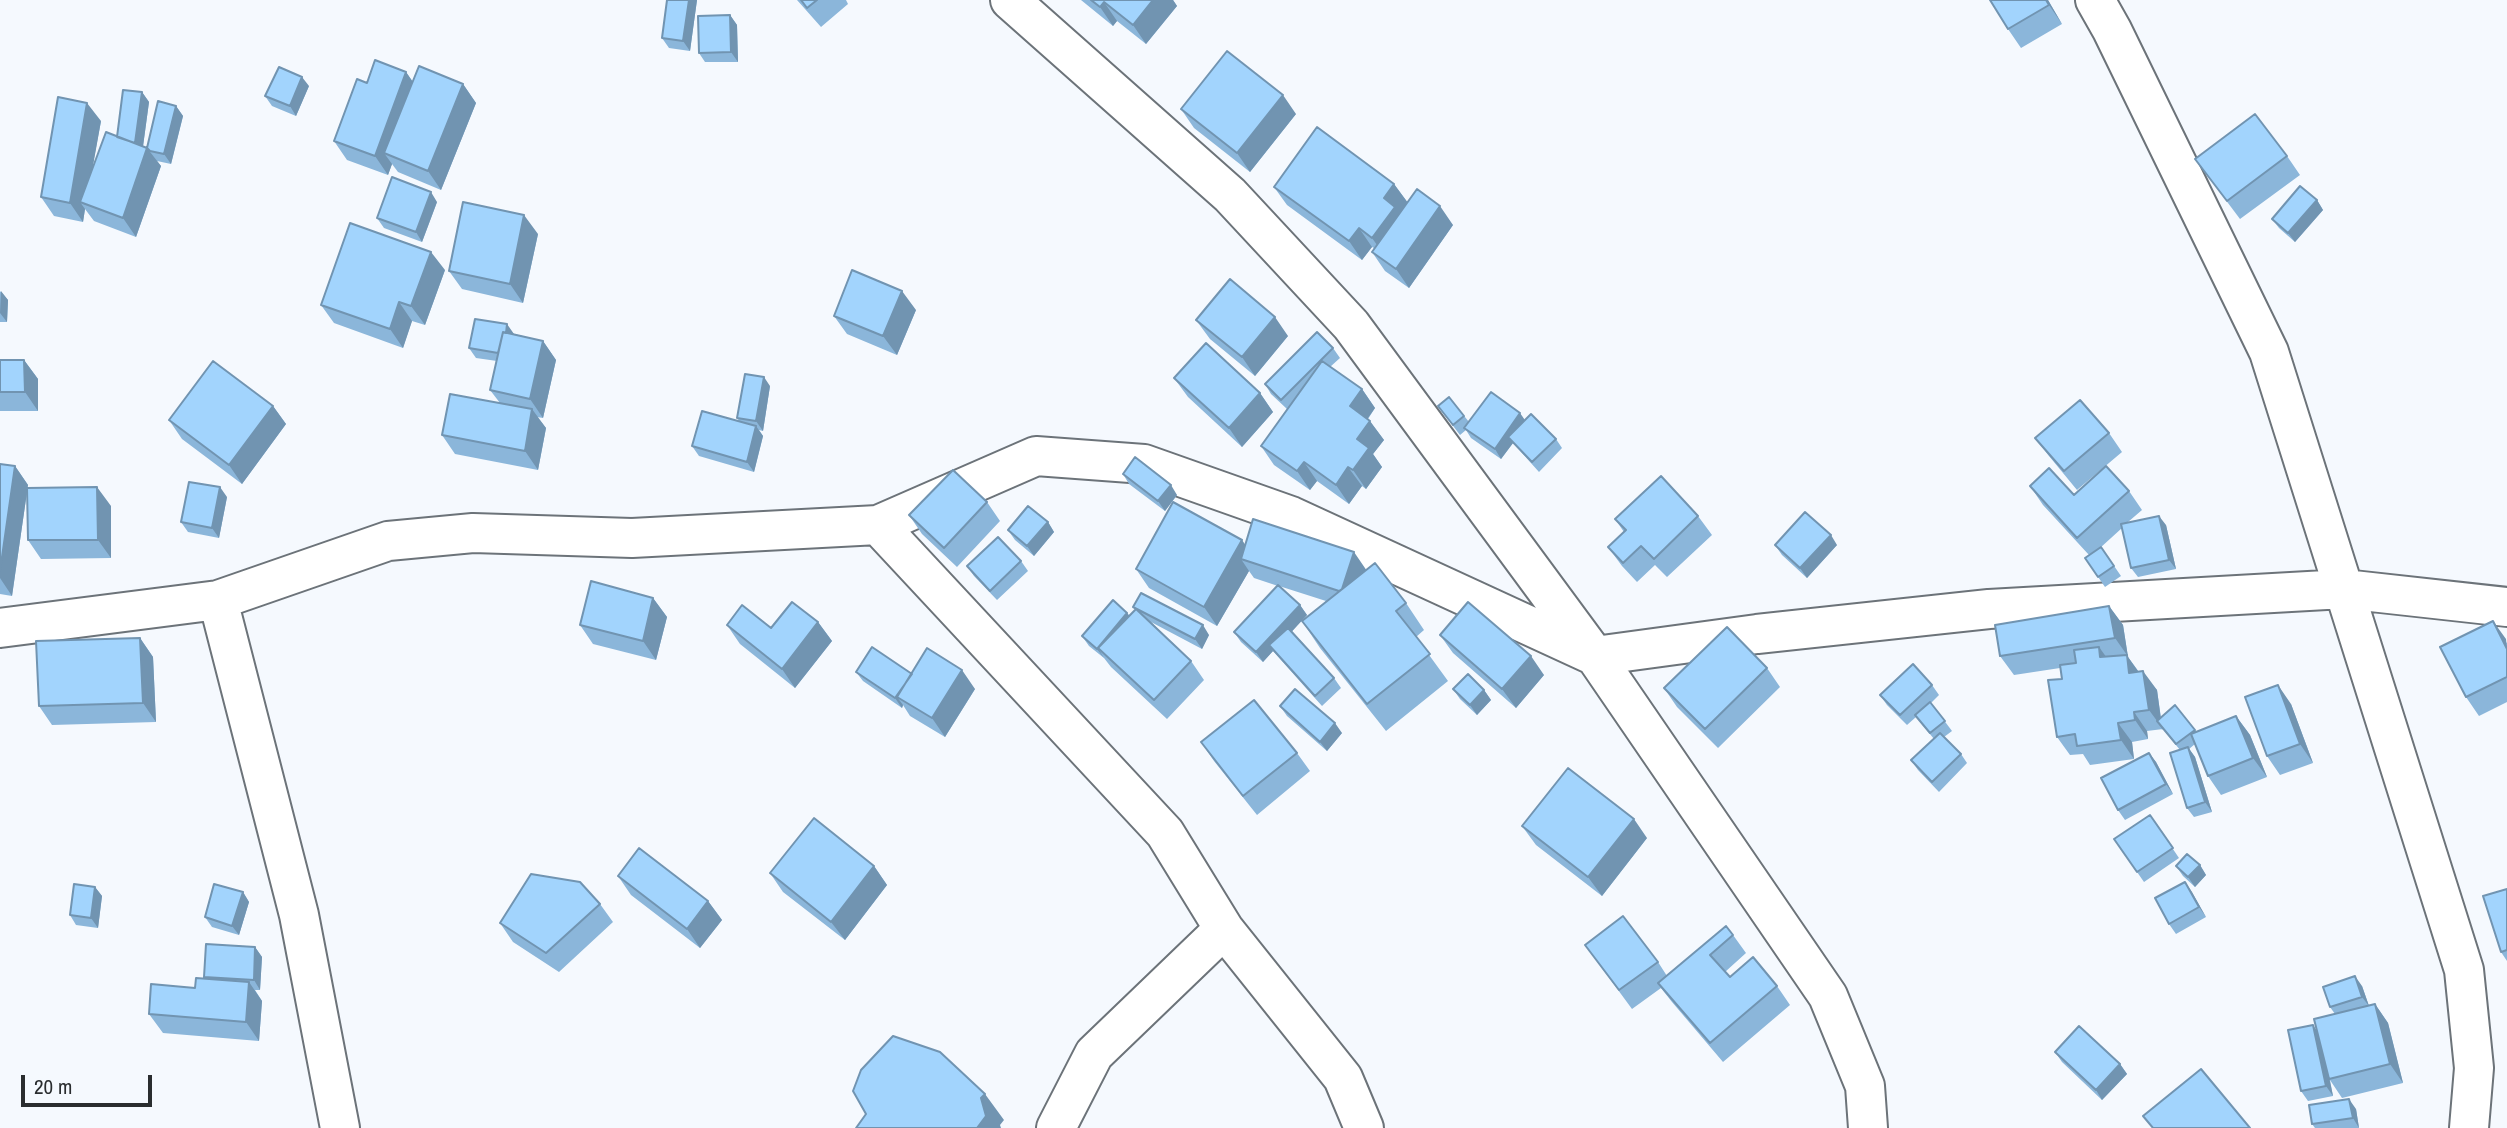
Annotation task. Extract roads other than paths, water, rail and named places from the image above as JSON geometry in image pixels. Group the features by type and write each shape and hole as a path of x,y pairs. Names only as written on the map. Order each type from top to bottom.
{"street":[{"path":"1010,0 1230,195 1351,325 1595,656 1828,996 1865,1086 1868,1128"},
{"path":"2095,0 2269,352 2464,970 2474,1068 2469,1128"},
{"path":"0,628 218,600 388,541 473,533 632,538 878,525 1035,456 1144,464 1291,516 1595,656 1757,634 1989,610 2344,589 2507,607"},
{"path":"878,525 1165,833 1224,929 1343,1078 1364,1128"},
{"path":"218,600 299,915 340,1128"},
{"path":"1056,1128 1094,1054 1224,929"}]}
